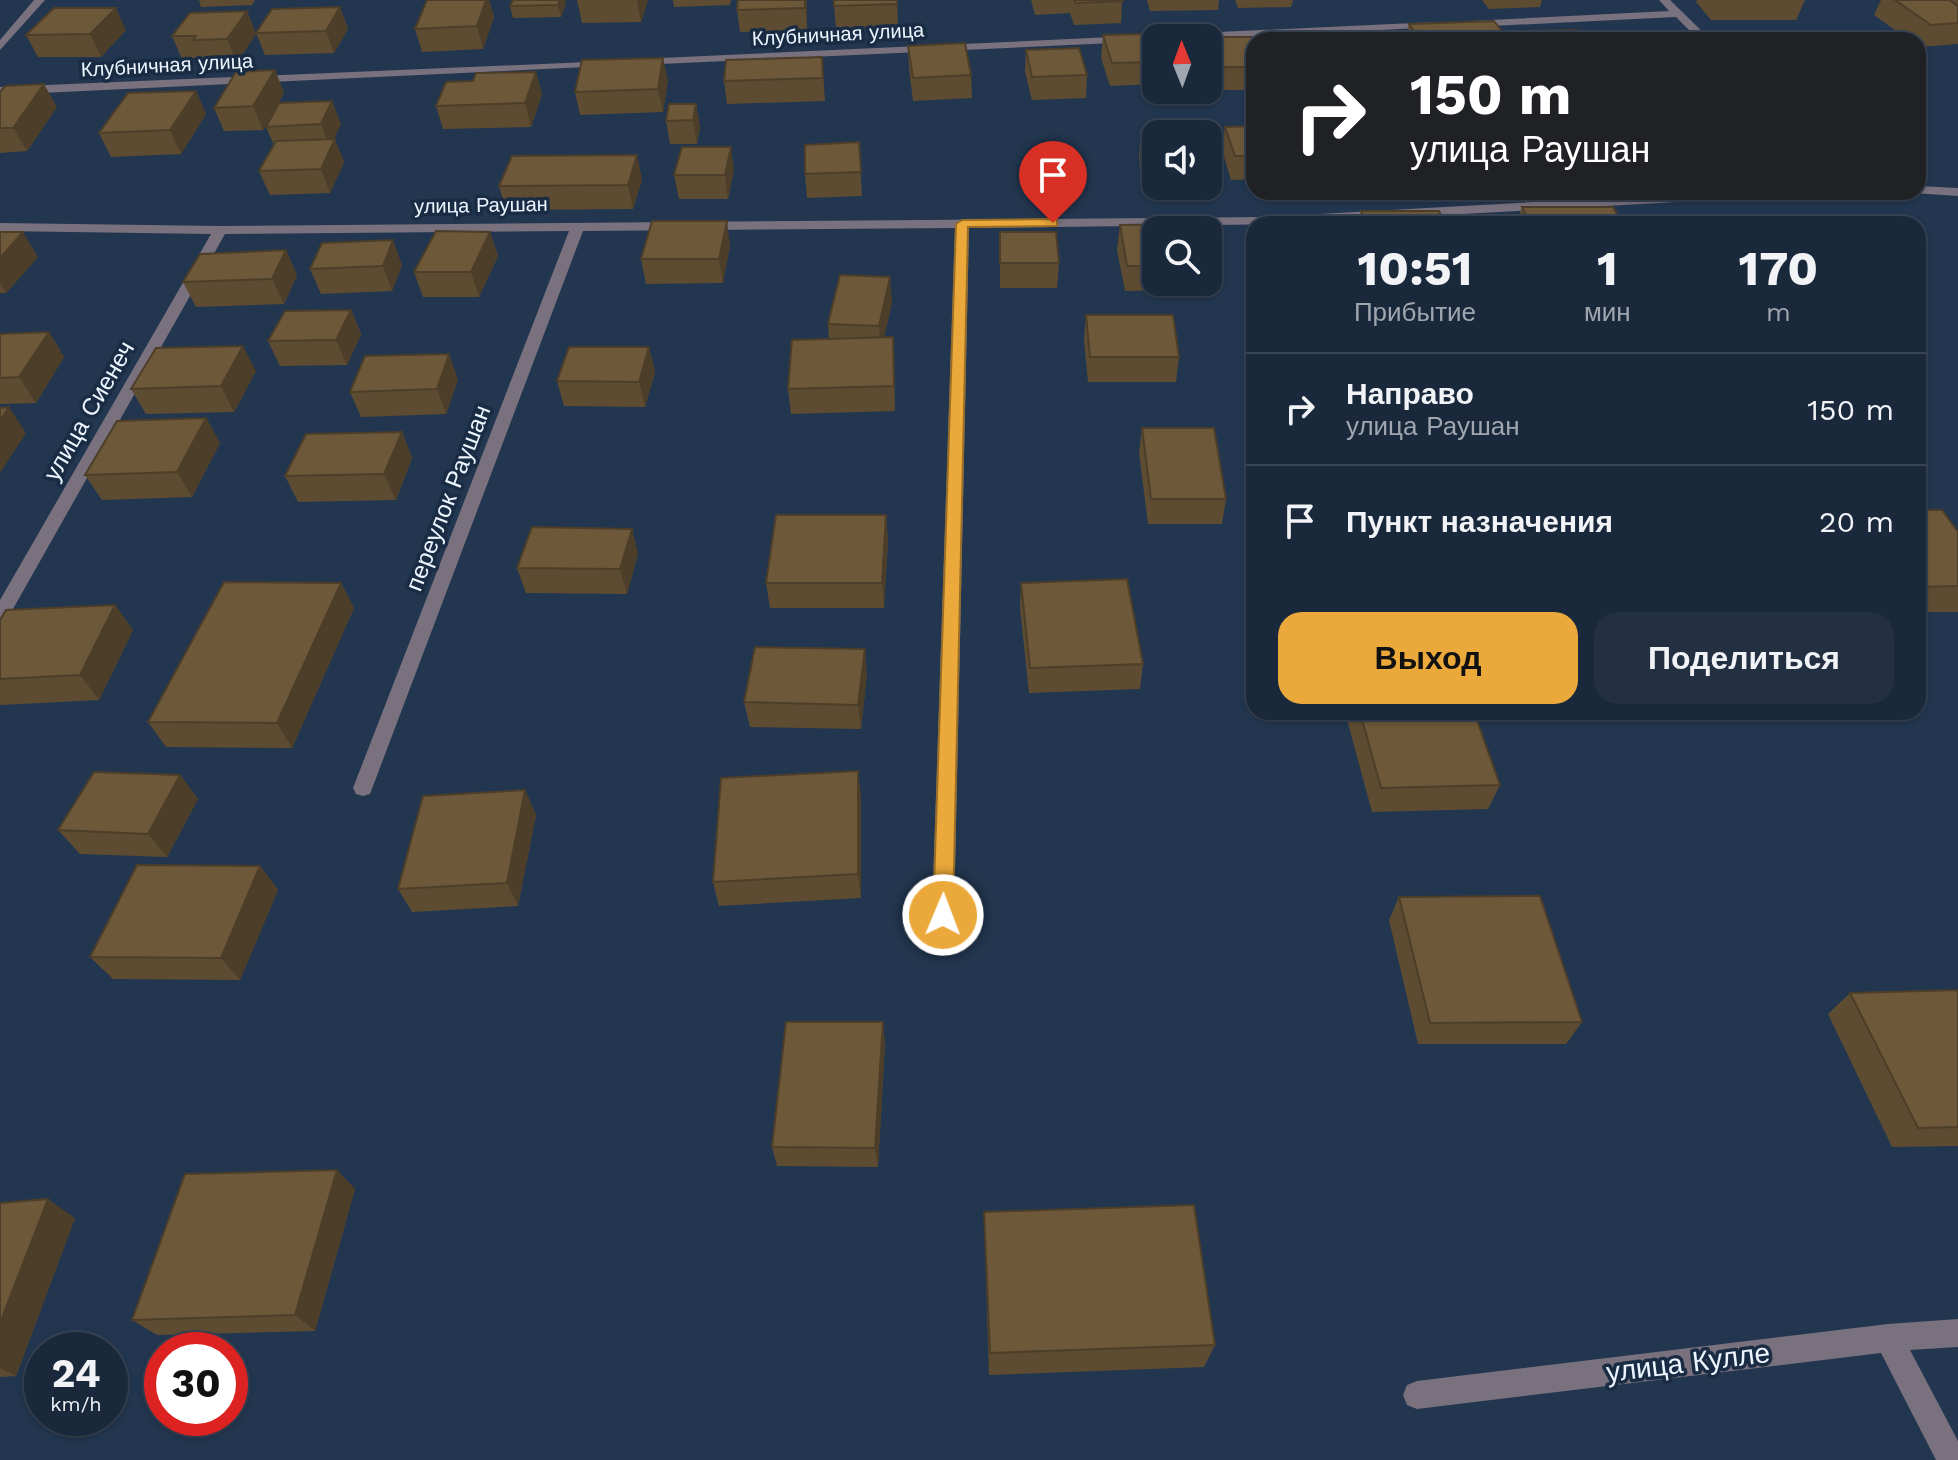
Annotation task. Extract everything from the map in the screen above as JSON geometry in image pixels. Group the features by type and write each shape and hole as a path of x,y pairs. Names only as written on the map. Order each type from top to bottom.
{"street":[{"path":"0,47 40,0"},
{"path":"1664,0 1697,32"},
{"name":"Клубничная улица","path":"1286,32 1678,14"},
{"name":"Клубничная улица","path":"0,91 1246,34"},
{"path":"1926,190 1958,192"},
{"name":"улица Раушан","path":"1370,216 1646,200"},
{"name":"улица Раушан","path":"0,227 220,230 1246,222"},
{"path":"943,915 962,224"},
{"name":"переулок Раушан","path":"363,788 578,225"},
{"name":"улица Сиенеч","path":"0,616 220,230"},
{"name":"улица Кулле","path":"1417,1395 1888,1338 1958,1333"},
{"path":"1888,1338 1952,1460"}],"building":[{"path":"427,0 486,0 477,26 415,29"},
{"path":"513,0 560,0 558,5 510,6"},
{"path":"738,0 805,0 805,8 737,10"},
{"path":"834,0 897,0 897,4 834,6"},
{"path":"1074,0 1122,0 1123,1 1076,3"},
{"path":"1895,0 1949,0 1958,6 1958,23 1931,25"},
{"path":"340,7 326,31 256,33 272,9"},
{"path":"54,8 116,8 90,34 26,35"},
{"path":"247,11 227,39 193,40 196,36 172,36 190,13"},
{"path":"1494,21 1503,32 1414,32 1409,24"},
{"path":"1577,30 1579,32 1523,32"},
{"path":"1142,34 1142,62 1112,63 1103,35"},
{"path":"1222,37 1246,37 1246,67 1222,67"},
{"path":"965,43 971,75 913,78 908,46"},
{"path":"1079,48 1087,75 1032,77 1026,50"},
{"path":"822,57 823,78 724,81 726,60"},
{"path":"663,58 658,89 575,92 582,60"},
{"path":"275,70 253,106 214,108 236,72"},
{"path":"536,72 525,103 436,106 446,82 473,81 476,73"},
{"path":"44,84 13,128 0,128 0,92 5,86"},
{"path":"196,91 170,130 99,133 128,93"},
{"path":"332,101 321,124 266,127 279,103"},
{"path":"669,104 696,104 693,120 666,121"},
{"path":"1246,126 1246,156 1235,156 1225,127"},
{"path":"335,139 321,169 259,171 276,141"},
{"path":"859,142 861,172 805,174 805,145"},
{"path":"682,147 731,147 725,175 674,175"},
{"path":"637,155 628,185 499,186 512,156"},
{"path":"1522,207 1613,207 1618,216 1527,216"},
{"path":"1361,211 1439,211 1441,216 1363,216"},
{"path":"652,221 727,221 719,259 641,259"},
{"path":"1120,225 1142,225 1142,266 1127,266"},
{"path":"436,231 490,232 471,272 414,272"},
{"path":"0,232 23,232 0,258"},
{"path":"1000,232 1056,232 1059,263 1000,263"},
{"path":"393,240 383,266 310,269 322,243"},
{"path":"286,250 272,279 183,282 200,254"},
{"path":"840,275 890,277 879,326 828,324"},
{"path":"351,310 336,340 268,341 285,311"},
{"path":"1086,315 1173,315 1179,357 1090,357"},
{"path":"49,332 19,377 0,378 0,334"},
{"path":"893,337 894,386 788,389 792,340"},
{"path":"243,346 221,386 131,389 156,348"},
{"path":"569,347 649,347 639,382 557,381"},
{"path":"449,354 437,389 350,392 365,356"},
{"path":"9,407 0,421 0,408"},
{"path":"206,418 177,472 85,475 117,421"},
{"path":"1142,428 1214,428 1226,499 1151,499"},
{"path":"402,432 384,474 285,476 306,434"},
{"path":"1926,510 1942,510 1958,532 1958,586 1926,587"},
{"path":"776,515 886,515 882,583 766,583"},
{"path":"532,527 632,529 620,569 517,568"},
{"path":"1127,579 1143,664 1030,668 1021,583"},
{"path":"224,582 341,583 277,723 148,722"},
{"path":"115,605 80,675 0,679 0,620 6,610"},
{"path":"755,647 865,649 858,705 744,702"},
{"path":"1362,720 1477,720 1500,785 1381,788"},
{"path":"858,771 858,874 713,882 721,778"},
{"path":"94,772 180,775 148,834 58,830"},
{"path":"525,790 507,883 398,889 423,796"},
{"path":"137,865 260,866 221,958 90,957"},
{"path":"1540,896 1582,1022 1430,1023 1399,897"},
{"path":"1958,990 1958,1127 1918,1128 1850,993"},
{"path":"786,1022 883,1022 875,1148 772,1147"},
{"path":"337,1170 295,1315 132,1320 185,1174"},
{"path":"48,1199 0,1323 0,1203"},
{"path":"1194,1205 1215,1345 990,1353 984,1212"}],"route":[{"path":"943,915 962,224 1053,223"}]}
